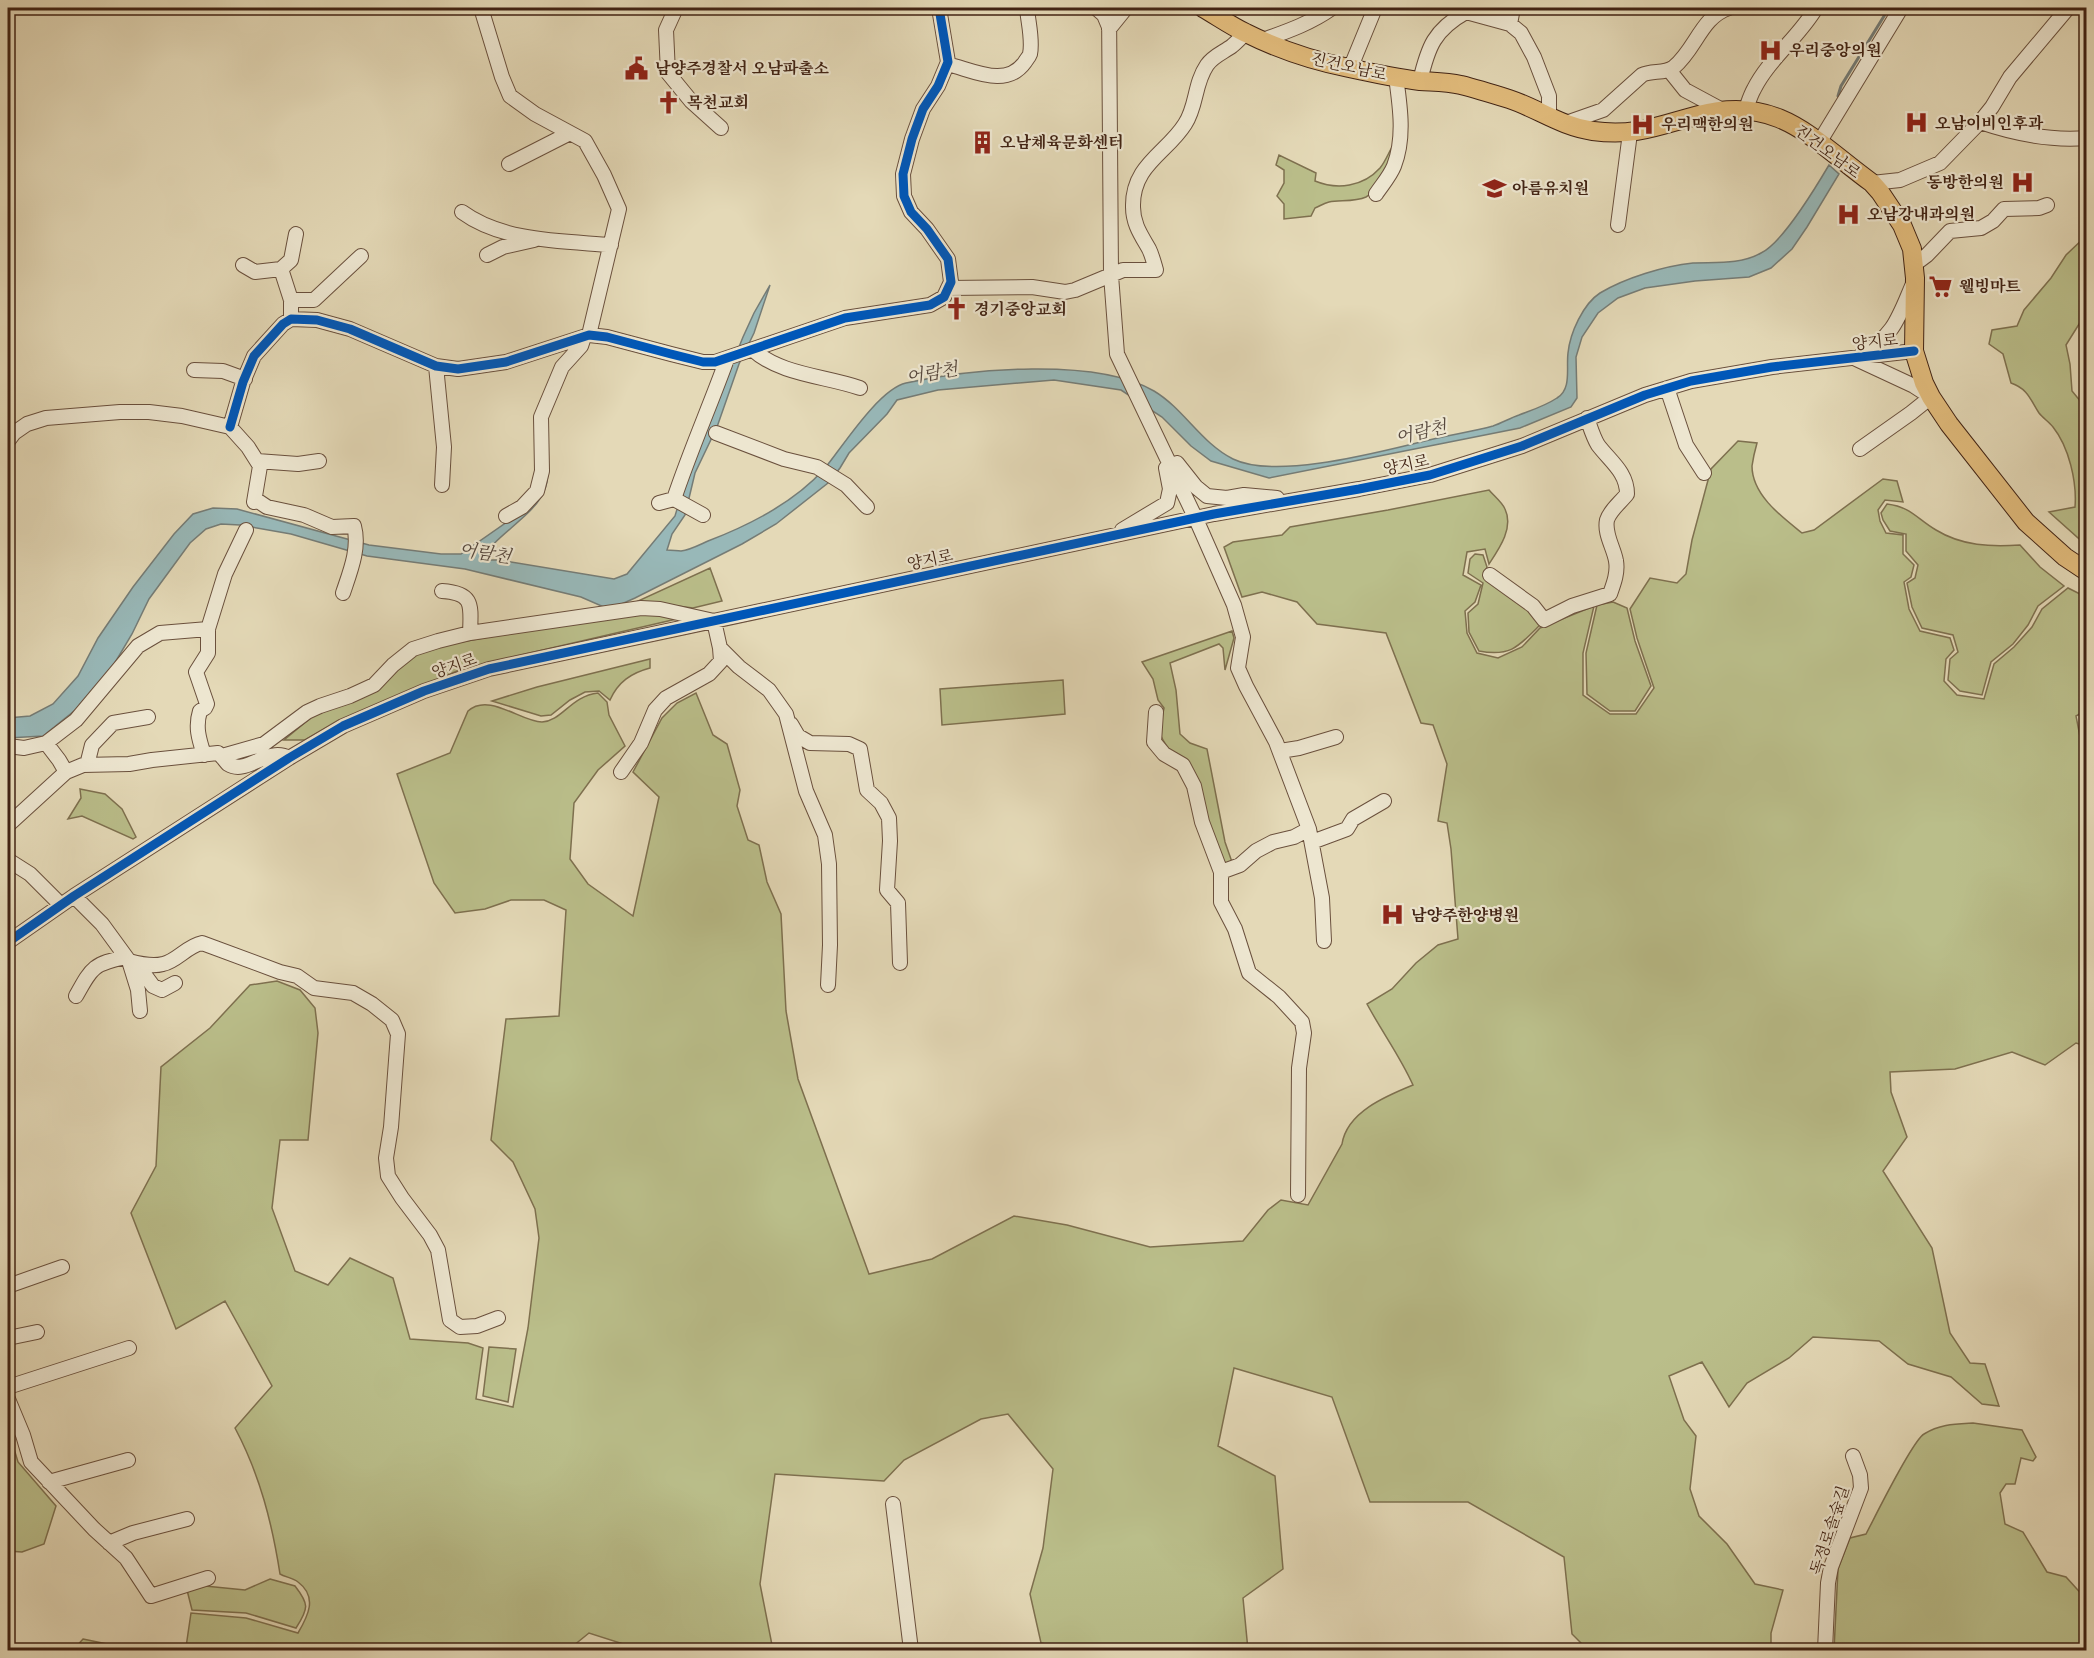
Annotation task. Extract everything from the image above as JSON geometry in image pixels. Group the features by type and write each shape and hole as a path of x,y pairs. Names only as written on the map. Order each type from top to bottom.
{"main road":[{"name":"진건오남로","path":"1203,8 1246,33 1321,62 1420,81 1460,85 1509,99 1556,121 1592,131 1630,133 1650,130 1701,114 1745,111 1759,112 1784,119 1820,141 1872,183 1902,225 1912,249 1915,271 1914,351 1931,397 1949,424 2026,522 2058,552 2086,571"}],"street":[{"path":"481,8 510,96 535,114 585,141 619,209 586,336 581,346 562,367 541,417 542,471 537,491 522,507 506,516"},
{"path":"676,8 666,30 668,73 691,101 721,128"},
{"path":"230,427 254,356 291,319 317,320 350,329 436,366 458,369 506,362 586,336 607,337 703,362 715,362 845,318 930,305 944,297 951,282 948,259 927,229 911,212 904,195 903,174 923,109 938,86 947,64 939,8"},
{"path":"947,64 989,76 1000,77 1014,74 1030,56 1027,8"},
{"path":"1096,8 1104,15 1109,29"},
{"path":"1109,8 1111,274 1117,354 1227,587 1243,637 1238,668 1280,751 1310,836 1322,898 1324,942"},
{"path":"1109,29 1126,8"},
{"path":"1263,40 1299,27 1332,8"},
{"path":"1350,69 1375,8"},
{"path":"1510,24 1513,8"},
{"path":"1420,81 1427,52 1450,21 1466,12 1510,24 1521,33 1550,96 1556,121 1603,110 1642,75 1669,70 1683,57 1714,15 1729,8"},
{"path":"1745,111 1760,79 1806,25 1816,8"},
{"path":"1820,141 1901,8"},
{"path":"1872,183 1900,180 1940,163 1980,122 1992,107 2010,76 2068,8"},
{"path":"948,288 1032,287 1065,292 1123,270 1156,270 1150,250 1137,231 1133,207 1136,186 1147,164 1185,125 1192,110 1197,85 1212,58 1231,47 1246,33"},
{"path":"1669,70 1686,90 1724,111"},
{"path":"1376,194 1394,166 1399,146 1401,111 1396,77"},
{"path":"1980,122 2028,136 2064,140 2086,138"},
{"path":"509,164 570,133"},
{"path":"1618,225 1630,133"},
{"path":"1854,358 1876,345 1894,328 1915,271 1950,231 1981,228 1993,221 2004,209 2039,208 2047,205"},
{"path":"462,212 475,221 536,239 611,245"},
{"path":"243,265 255,272 281,269 291,260 296,234"},
{"path":"488,255 503,247 536,239"},
{"path":"291,300 314,300 361,256"},
{"path":"281,269 291,300 291,319"},
{"path":"751,350 762,358 779,365 860,388"},
{"name":"양지로","path":"8,942 74,896 343,726 424,691 489,669 1113,536 1430,475 1521,446 1667,388 1718,375 1914,351"},
{"path":"1854,358 1914,386 1931,397 1860,449"},
{"path":"674,499 727,359"},
{"path":"436,366 444,447 442,485"},
{"path":"194,370 223,371 245,379"},
{"path":"1667,388 1686,445 1704,473"},
{"path":"8,441 27,424 46,418 110,412 149,412 182,416 230,427 248,447 260,466 254,500 267,507 304,515 332,527 354,526 356,533 354,558 343,593"},
{"path":"1490,575 1526,600 1544,620 1572,606 1610,594 1617,563 1607,529 1607,520 1627,494 1627,486 1616,464 1598,444 1587,418"},
{"path":"716,434 784,459 817,467 839,480 867,507"},
{"path":"1156,434 1191,483 1208,496 1227,498 1244,495 1296,500"},
{"path":"1113,536 1163,506 1170,498 1170,480 1156,434"},
{"path":"257,461 298,464 319,461"},
{"path":"659,503 674,499 697,512"},
{"path":"204,755 197,733 197,724 200,711 206,708 207,704 196,672 208,652 208,629 225,574 246,530"},
{"path":"441,591 464,595 469,603 470,633"},
{"path":"222,756 264,744 307,712 374,685 412,649 438,640 470,633 641,608 660,609 714,621 721,662 709,674 666,698 655,710 641,743 621,772"},
{"path":"8,746 24,748 46,743 76,720 138,646 159,633 208,629"},
{"path":"720,648 739,667 769,690 798,736 810,743 849,744 860,749 867,790 881,803 889,818 887,890 898,903 900,963"},
{"path":"1156,712 1154,742 1164,754 1183,765 1189,774 1198,798 1202,822 1221,872 1221,902 1235,929 1249,974 1279,997 1302,1022 1304,1033 1299,1068 1298,1195"},
{"path":"786,714 806,791 825,835 829,864 828,985"},
{"path":"87,765 92,745 113,723 148,717"},
{"path":"1280,751 1336,737"},
{"path":"46,743 66,772"},
{"path":"8,825 66,772 87,765 129,764 218,753 228,763 236,766 245,766 274,754 290,758"},
{"path":"1221,872 1240,865 1273,842 1347,829 1353,819 1384,801"},
{"path":"8,860 30,874 61,905"},
{"path":"74,896 102,924 153,986 162,990 175,983"},
{"path":"76,996 90,971 103,962 130,960 142,965 164,964 193,945 202,943 297,976 314,988 353,993 372,1004 392,1020 398,1034 391,1127 386,1158 388,1176 438,1250 450,1320 460,1327 477,1326 498,1318"},
{"path":"130,960 138,990 140,1011"},
{"path":"8,1286 62,1267"},
{"path":"8,1338 37,1332"},
{"path":"8,1387 129,1348"},
{"path":"8,1399 32,1462 49,1482 126,1558 151,1596 208,1578"},
{"name":"독정로솔숲길","path":"1825,1650 1828,1583 1831,1567 1861,1488 1860,1475 1853,1456"},
{"path":"49,1482 128,1460"},
{"path":"893,1504 911,1650"},
{"path":"109,1543 134,1533 187,1519"}],"green space":[{"path":"1392,147 1384,175 1376,188 1366,197 1357,200 1327,202 1315,208 1311,216 1284,219 1284,204 1277,196 1284,183 1284,170 1276,165 1279,155 1316,173 1315,181 1341,186 1358,183 1373,174 1382,166"},
{"path":"2086,236 2086,313 2066,345 2072,391 2086,408 2086,545 2049,512 2075,507 2073,476 2068,455 2059,435 2039,413 2025,391 2011,383 2003,354 1989,344 1992,330 2017,326 2024,310 2051,278 2066,255"},
{"path":"1738,441 1757,443 1752,466 1757,486 1770,504 1802,533 1814,530 1883,479 1897,481 1903,502 1885,500 1878,510 1880,521 1886,533 1903,535 1903,554 1914,565 1911,577 1904,582 1909,609 1920,631 1950,638 1954,650 1946,659 1944,681 1957,695 1984,699 1994,664 2032,627 2042,609 2068,588 2086,597 2086,704 2085,711 2076,716 2086,759 2086,1046 2076,1043 2045,1065 2012,1052 1955,1069 1890,1072 1891,1092 1907,1137 1883,1171 1932,1248 1950,1333 1970,1363 1985,1364 1999,1406 1982,1404 1951,1377 1908,1364 1879,1341 1813,1337 1789,1358 1747,1383 1729,1407 1702,1362 1669,1376 1684,1420 1696,1436 1690,1489 1699,1516 1727,1544 1755,1584 1783,1590 1771,1633 1771,1650 1588,1650 1572,1634 1564,1557 1468,1502 1370,1502 1332,1397 1234,1368 1218,1446 1275,1476 1283,1569 1243,1598 1248,1650 1071,1650 1041,1643 1030,1594 1043,1548 1053,1469 1008,1414 981,1419 904,1460 884,1481 775,1474 760,1584 773,1650 642,1650 589,1633 568,1650 161,1650 186,1647 191,1613 246,1618 298,1633 309,1607 308,1594 304,1588 296,1581 280,1574 264,1500 235,1428 272,1386 225,1301 176,1329 131,1213 156,1166 161,1067 210,1028 250,985 277,981 300,990 315,1008 318,1033 308,1140 280,1140 272,1208 295,1271 328,1285 350,1258 393,1278 410,1339 468,1343 483,1348 476,1399 513,1407 528,1328 539,1238 535,1209 513,1162 491,1140 506,1019 559,1016 566,910 544,900 511,900 485,909 455,913 434,883 397,774 450,753 468,711 476,706 495,706 542,722 549,721 589,695 598,693 607,702 609,715 625,746 598,770 574,803 570,859 588,884 633,916 659,797 633,772 662,718 677,703 696,693 713,735 727,744 740,790 737,806 748,840 759,845 767,882 781,914 786,1011 798,1079 869,1274 932,1259 1014,1216 1067,1225 1150,1247 1243,1241 1268,1210 1281,1200 1308,1205 1351,1123 1380,1100 1413,1085 1367,1004 1392,989 1416,963 1438,945 1458,939 1447,823 1438,821 1447,764 1433,725 1421,723 1386,633 1317,624 1297,602 1262,592 1242,597 1224,547 1233,542 1282,535 1290,527 1489,490 1504,506 1508,524 1504,538 1489,564 1485,549 1467,552 1463,575 1481,585 1475,602 1465,611 1467,633 1477,653 1498,658 1522,647 1540,628 1594,606 1583,653 1583,695 1610,714 1636,714 1654,688 1630,609 1650,578 1677,583 1686,574 1692,540 1711,469"},
{"path":"1887,504 1908,510 1936,530 1956,539 1998,546 2020,545 2040,567 2064,586 2038,606 2028,625 2013,644 1991,662 1982,695 1960,691 1948,680 1950,659 1958,652 1953,635 1922,628 1912,607 1907,583 1915,578 1918,565 1906,551 1906,534 1890,531 1883,520 1881,513"},
{"path":"1475,554 1483,555 1487,567 1485,576 1531,611 1540,625 1520,644 1507,651 1479,651 1469,632 1468,613 1478,604 1483,583 1468,573 1470,559"},
{"path":"710,568 722,601 693,608 638,601"},
{"path":"1613,602 1627,608 1635,641 1651,686 1635,711 1610,711 1587,694 1586,653 1597,605"},
{"path":"647,613 681,618 457,671 330,726 305,740 284,740 319,711 390,674 415,655 450,644"},
{"path":"1232,631 1234,638 1225,670 1223,648 1219,644 1170,663 1176,690 1180,734 1190,743 1207,749 1225,842 1232,862 1227,864 1222,860 1170,750 1162,739 1160,726 1164,708 1158,700 1153,679 1142,662"},
{"path":"650,659 650,668 626,679 610,700 599,691 585,692 551,715 541,716 492,701 537,687"},
{"path":"1063,680 1065,714 942,725 940,689"},
{"path":"80,789 105,794 122,809 136,837 133,839 82,816 68,819 81,798"},
{"path":"489,1347 516,1349 508,1402 483,1396"},
{"path":"1973,1423 2022,1430 2036,1457 2033,1461 2021,1458 2015,1484 2006,1484 2000,1493 2005,1524 2023,1532 2047,1572 2066,1577 2086,1599 2086,1650 1834,1650 1838,1569 1850,1538 1866,1534 1911,1450 1924,1434 1942,1426"},
{"path":"8,1429 18,1462 56,1506 44,1544 22,1552 8,1551"},
{"path":"270,1579 295,1586 303,1597 305,1611 296,1628 246,1613 192,1610 187,1590 205,1586 245,1590"},
{"path":"83,1639 136,1650 73,1650"}],"water":[{"path":"1829,165 1839,174 1792,249 1771,268 1749,277 1645,288 1618,298 1598,313 1582,337 1576,357 1577,398 1571,407 1520,428 1269,478 1211,461 1191,446 1162,417 1121,390 1054,380 938,390 897,400 887,414 849,453 828,483 776,524 742,544 635,598 606,608 581,597 465,569 367,556 291,534 221,524 206,529 190,543 149,599 113,666 89,699 43,736 8,738 8,718 30,716 53,704 78,676 98,638 133,587 174,534 193,514 213,508 237,509 369,545 441,554 461,554 514,517 536,498 542,488 546,473 544,419 559,376 587,340 583,353 562,380 548,416 545,437 548,468 546,487 528,513 494,543 481,560 499,560 614,579 627,574 675,516 687,476 743,337 770,285 717,427 695,473 685,515 672,534 667,550 688,550 740,528 786,502 825,468 862,420 884,396 906,383 932,378 997,370 1032,369 1100,373 1129,380 1165,398 1211,444 1233,459 1252,465 1275,467 1355,457 1493,426 1543,406 1562,394 1567,384 1571,337 1588,304 1600,293 1621,282 1657,270 1693,263 1736,261 1761,253 1788,227"}],"waterway":[{"name":"어람천","path":"1838,96 1841,86 1889,8"}],"cycle path":[{"path":"230,427 243,382 254,356 283,324 291,319 317,320 350,329 436,366 458,369 506,362 589,335 607,337 703,362 715,362 845,318 930,305 944,297 951,282 948,259 927,229 911,212 904,196 903,174 923,109 938,86 948,62 939,8"},
{"path":"8,942 74,896 343,726 424,691 489,669 1214,514 1430,475 1522,446 1645,395 1691,381 1772,367 1914,351"}],"place":[{"name":"우리중앙의원","path":"1771,50"},
{"name":"남양주경찰서 오남파출소","path":"637,68"},
{"name":"목천교회","path":"669,102"},
{"name":"오남이비인후과","path":"1917,123"},
{"name":"우리맥한의원","path":"1643,124"},
{"name":"오남쳬육문화센터","path":"982,142"},
{"name":"동방한의원","path":"2022,182"},
{"name":"아름유치원","path":"1494,188"},
{"name":"오남강내과의원","path":"1849,214"},
{"name":"웰빙마트","path":"1941,286"},
{"name":"경기중앙교회","path":"956,309"},
{"name":"남양주한양병원","path":"1393,915"}]}
